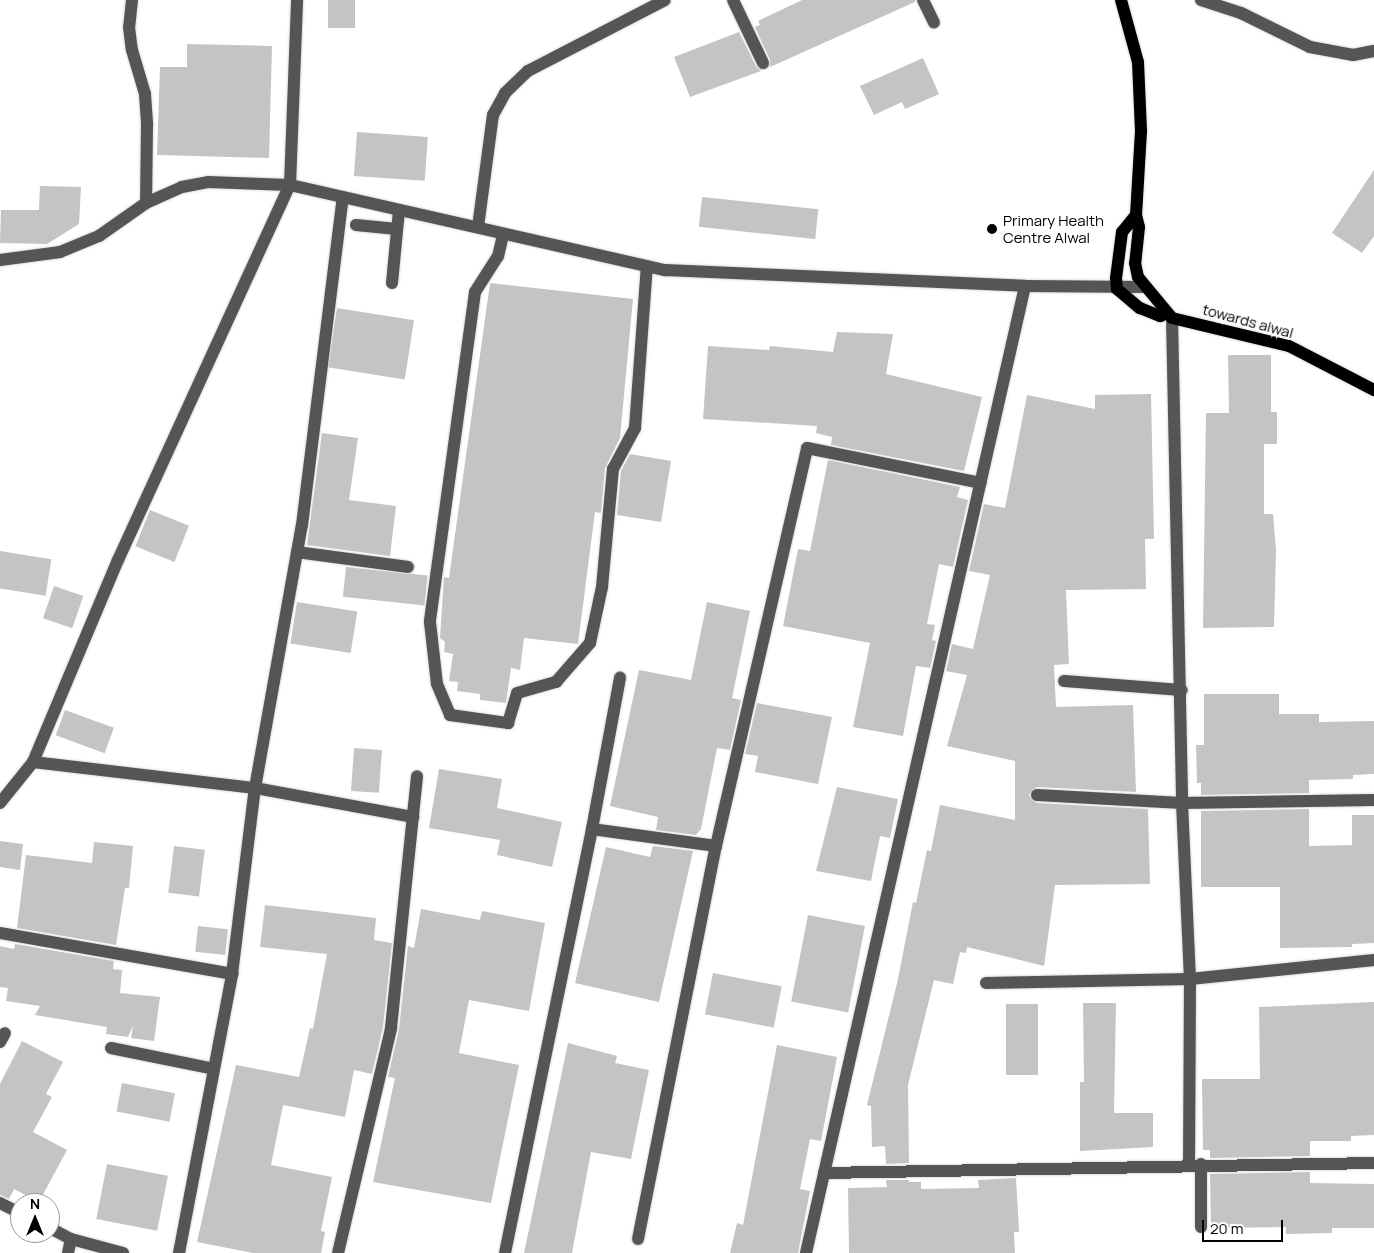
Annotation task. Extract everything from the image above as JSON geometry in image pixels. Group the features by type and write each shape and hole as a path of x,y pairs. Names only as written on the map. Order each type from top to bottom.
{"main road":[{"path":"1121,0 1138,62 1141,131 1136,214 1139,228 1135,263 1138,277 1169,316"},
{"path":"1117,289 1116,278 1122,232 1136,214"},
{"name":"towards alwal","path":"1117,289 1140,308 1160,316 1169,316 1289,346 1374,390"}],"street":[{"path":"132,0 130,27 132,50 145,94 148,125 146,203"},
{"path":"0,803 33,762 118,560 290,185 297,0"},
{"path":"478,228 493,115 505,93 528,71 665,0"},
{"path":"733,0 763,63"},
{"path":"923,0 934,23"},
{"path":"1200,0 1241,13 1310,47 1353,55 1374,52"},
{"path":"0,260 60,252 98,236 146,203 182,187 208,182 290,185 503,235 666,270 1025,286 1117,289 1146,287"},
{"path":"179,1253 232,974 255,788 297,552 343,198"},
{"path":"392,283 398,210"},
{"path":"356,225 397,229"},
{"path":"503,235 498,256 475,292 430,622 437,684 450,715 508,723 516,693 556,682 590,642 602,587 613,469 635,428 647,266"},
{"path":"806,1253 1025,286"},
{"path":"1169,316 1182,690 1182,803 1190,979 1195,1165 1201,1227"},
{"path":"638,1239 716,846 808,448 980,483"},
{"path":"297,552 408,566"},
{"path":"505,1253 592,830 620,678"},
{"path":"1064,681 1182,690"},
{"path":"33,762 255,788 413,817"},
{"path":"338,1253 391,1028 416,776"},
{"path":"1037,796 1182,803 1374,800"},
{"path":"592,830 716,846"},
{"path":"0,933 232,974"},
{"path":"986,983 1190,979 1374,960"},
{"path":"111,1048 214,1069"},
{"path":"824,1173 1374,1163"},
{"path":"60,1233 71,1239 123,1253"},
{"path":"68,1253 71,1239"}],"building":[{"path":"328,0 355,0 355,28 328,28"},
{"path":"802,0 915,0 915,2 770,67 770,60 755,27 760,25 758,21"},
{"path":"739,32 756,66 761,71 690,97 674,57"},
{"path":"187,44 272,46 269,158 157,155 160,67 187,67"},
{"path":"923,58 939,94 905,109 902,102 874,115 860,86"},
{"path":"357,132 428,137 425,181 354,176"},
{"path":"1374,170 1374,236 1362,253 1332,233"},
{"path":"40,186 81,187 79,224 47,244 0,243 1,210 39,210"},
{"path":"702,197 818,209 815,239 699,227"},
{"path":"490,283 633,299 620,438 605,468 601,513 595,512 578,644 524,638 520,670 511,668 506,703 480,700 480,694 457,691 458,682 449,681 453,654 444,652 445,642 440,638 444,577 449,578"},
{"path":"337,308 414,320 405,379 328,367"},
{"path":"837,332 893,334 886,374 982,397 964,471 831,445 832,437 816,433 817,426 703,419 708,346 769,350 770,346 833,352"},
{"path":"1228,355 1271,355 1271,412 1277,412 1277,444 1264,444 1264,514 1273,514 1276,550 1274,627 1203,628 1206,413 1229,413"},
{"path":"1151,394 1154,539 1145,539 1146,589 1066,590 1069,664 1054,665 1056,707 1133,705 1136,792 1037,787 1029,795 1037,803 1148,809 1150,884 1055,885 1044,966 967,947 966,953 960,952 953,984 934,980 908,1085 909,1163 886,1164 885,1146 872,1147 871,1106 867,1105 898,979 913,902 916,903 927,850 931,851 940,805 1015,820 1015,761 947,746 967,675 946,671 952,644 973,649 990,575 969,571 984,504 1005,508 1027,395 1095,409 1095,395"},
{"path":"322,433 358,438 349,500 396,506 390,556 307,545"},
{"path":"630,454 671,461 661,522 617,515 621,471"},
{"path":"828,460 960,487 957,497 968,500 953,567 939,564 927,624 935,625 932,640 936,641 930,668 916,666 903,736 853,727 870,643 783,626 798,549 810,551"},
{"path":"150,510 189,526 174,562 135,546"},
{"path":"0,551 51,559 46,596 0,588"},
{"path":"346,567 428,576 424,605 343,597"},
{"path":"54,586 83,596 72,628 43,618"},
{"path":"297,602 357,612 351,653 290,643"},
{"path":"707,602 750,611 732,698 741,700 730,750 717,748 701,829 696,835 656,830 658,817 610,806 639,670 691,680"},
{"path":"1204,694 1279,694 1279,714 1319,714 1319,722 1374,721 1374,774 1353,775 1353,779 1309,780 1309,793 1201,795 1201,783 1197,783 1196,745 1204,745"},
{"path":"757,703 832,717 818,784 755,772 758,756 745,754"},
{"path":"65,710 114,728 105,753 56,735"},
{"path":"354,748 382,750 379,793 351,791"},
{"path":"439,769 502,779 497,808 562,822 552,867 497,855 500,840 429,828"},
{"path":"837,787 898,799 890,838 880,836 871,881 816,871"},
{"path":"1309,809 1309,846 1352,845 1352,815 1374,815 1374,943 1352,944 1352,947 1280,948 1280,887 1201,887 1201,811"},
{"path":"0,841 23,844 20,870 0,867"},
{"path":"94,842 133,846 129,888 125,888 116,945 17,928 26,855 92,863"},
{"path":"174,846 205,850 199,896 168,893"},
{"path":"653,846 693,851 659,1002 575,983 606,847 650,857"},
{"path":"265,905 376,918 374,940 392,943 383,1027 372,1074 354,1070 345,1117 283,1105 271,1165 332,1177 321,1231 325,1232 321,1253 253,1253 197,1242 236,1065 299,1077 310,1028 313,1029 327,954 260,947"},
{"path":"421,909 480,920 482,911 545,923 529,1011 469,1000 459,1053 519,1065 491,1203 373,1182 395,1078 388,1077 399,1029 408,946 414,948"},
{"path":"808,915 865,926 848,1012 791,1001"},
{"path":"198,926 228,929 225,955 195,952"},
{"path":"15,944 114,961 113,969 122,970 120,993 160,997 154,1041 131,1038 133,1026 128,1037 106,1034 107,1027 35,1015 40,1006 6,1001 8,988 0,987 0,946 14,949"},
{"path":"713,973 782,986 774,1028 705,1014"},
{"path":"1374,1002 1374,1135 1351,1136 1351,1141 1310,1141 1310,1156 1210,1158 1210,1150 1203,1150 1202,1079 1260,1079 1259,1007"},
{"path":"1083,1003 1116,1003 1114,1113 1153,1113 1153,1147 1080,1151 1080,1082 1084,1082"},
{"path":"1006,1004 1038,1004 1038,1075 1006,1075"},
{"path":"22,1041 63,1062 46,1094 52,1097 33,1132 67,1150 44,1193 22,1193 14,1189 10,1193 9,1199 0,1195 0,1084"},
{"path":"568,1043 617,1056 615,1063 649,1070 631,1159 591,1152 572,1253 524,1253"},
{"path":"777,1045 837,1057 821,1141 810,1139 800,1189 810,1191 798,1253 730,1253 737,1223 743,1225"},
{"path":"122,1083 175,1093 169,1122 116,1111"},
{"path":"107,1164 168,1176 157,1231 96,1219"},
{"path":"1310,1172 1310,1183 1374,1184 1374,1228 1332,1228 1332,1233 1286,1234 1286,1227 1211,1228 1210,1174"},
{"path":"1016,1178 1019,1232 1014,1232 1015,1253 849,1253 848,1188 887,1187 886,1180 909,1180 909,1182 921,1182 921,1189 979,1188 978,1180"}],"place":[{"name":"Primary Health Centre Alwal","path":"992,229"}]}
